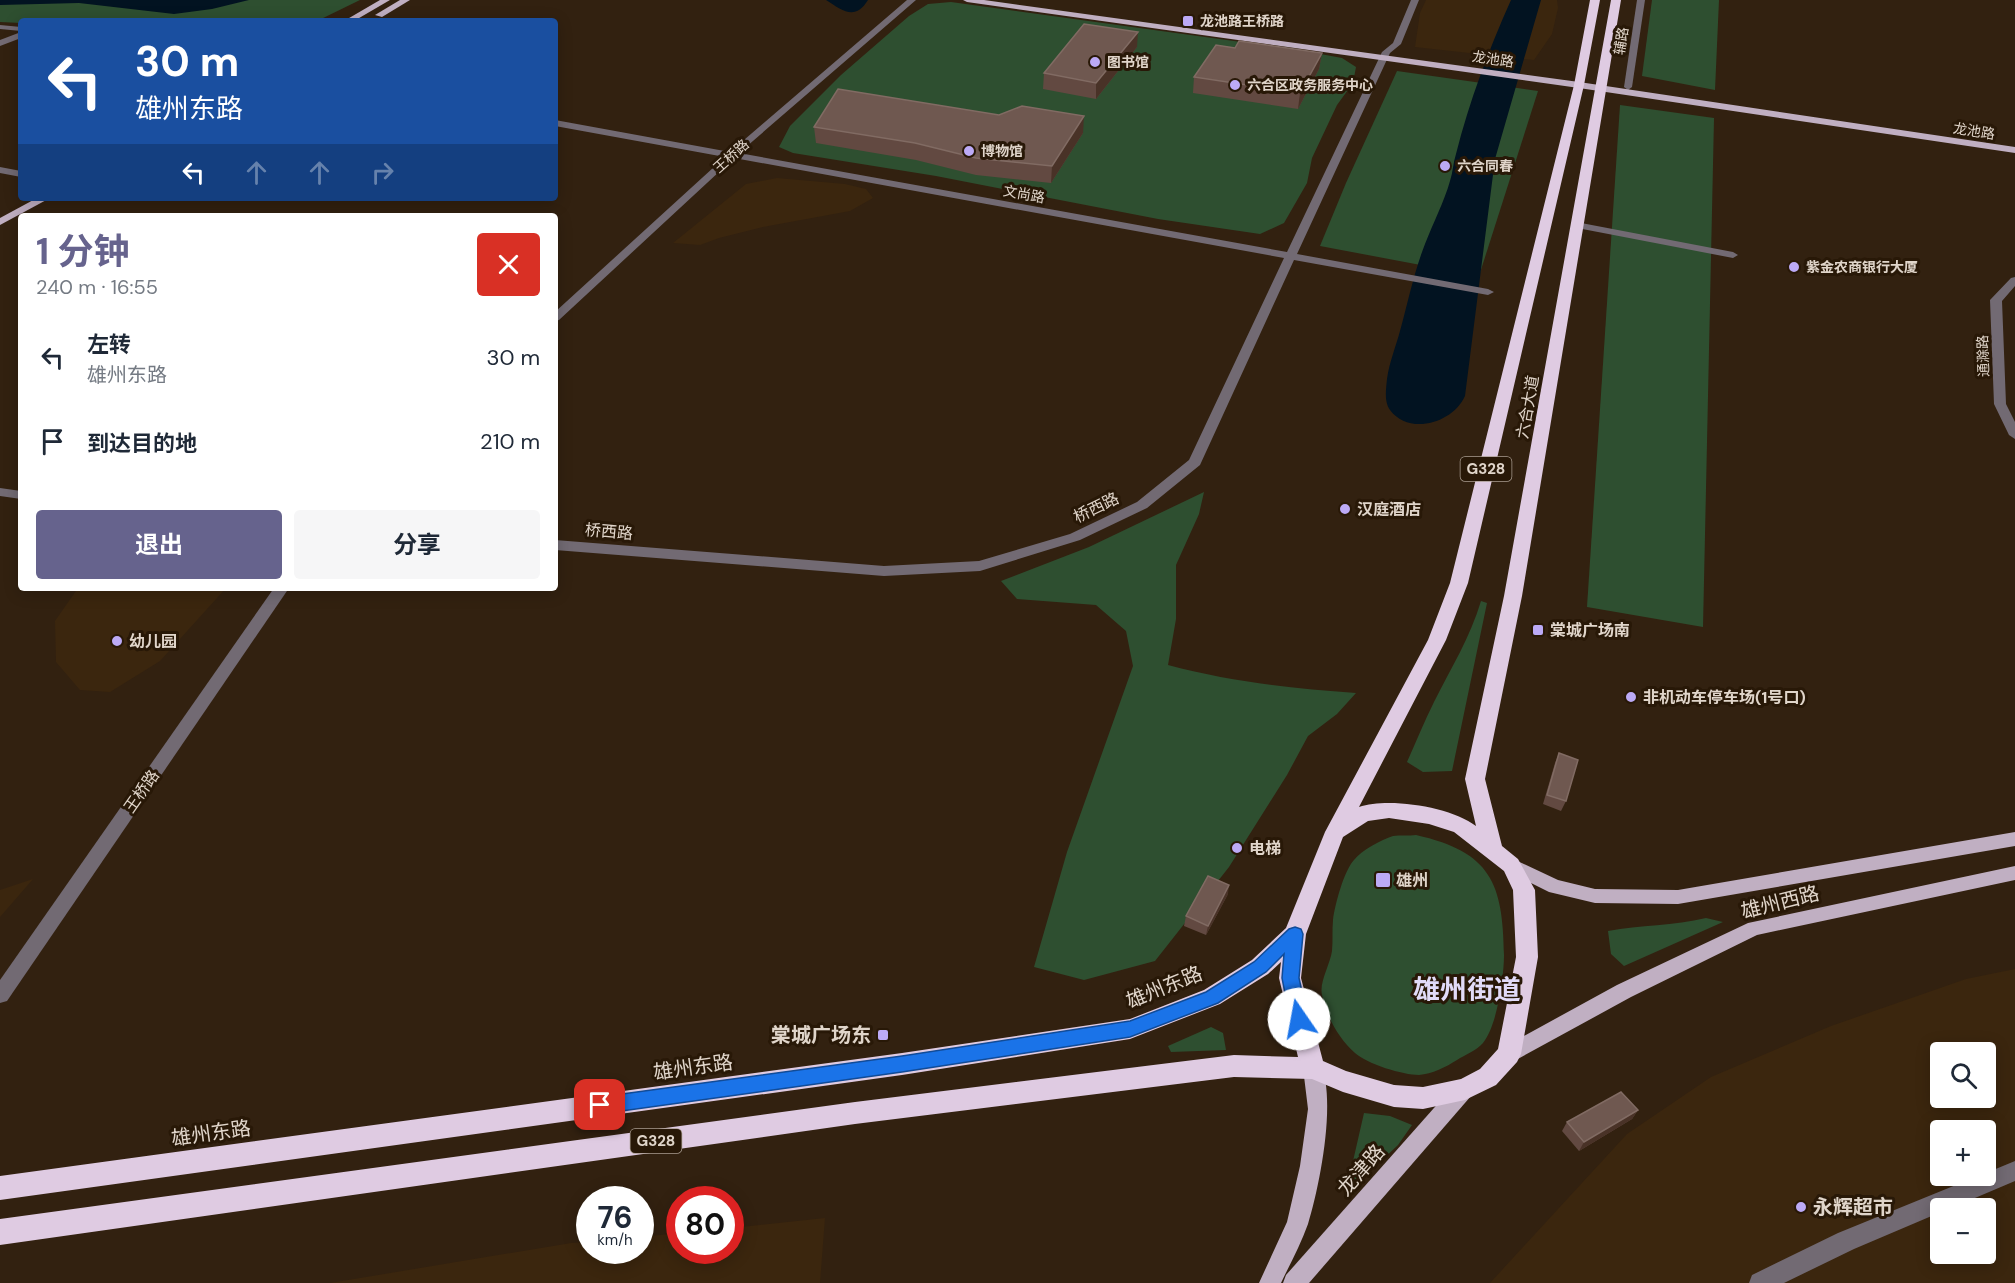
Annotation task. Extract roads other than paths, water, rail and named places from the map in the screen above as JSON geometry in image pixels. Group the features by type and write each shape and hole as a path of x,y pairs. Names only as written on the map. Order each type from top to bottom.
{"highway":[{"name":"六合大道","path":"1335,832 1437,640 1459,583 1579,82 1595,0"},
{"name":"六合大道","path":"1502,859 1474,778 1513,596 1616,0"},
{"name":"G328","path":"0,1232 890,1109 1234,1066 1313,1068 1343,1081 1394,1096 1423,1098 1465,1089 1488,1077 1509,1054 1527,957 1524,890 1502,859 1461,826 1429,816 1389,810 1364,813 1335,832 1295,934 1290,978 1313,1068"},
{"name":"雄州东路","path":"0,1188 902,1064 1130,1029 1212,998 1260,967 1295,934"}],"main road":[{"path":"354,18 387,0"},
{"path":"373,18 405,0"},
{"name":"龙池路","path":"967,0 1385,55"},
{"name":"龙池路","path":"1001,0 1600,85 2015,150"},
{"name":"龙池路","path":"1600,85 1628,87 2015,144"},
{"path":"0,211 18,201"},
{"path":"0,222 39,201"},
{"name":"雄州西路","path":"1502,859 1555,886 1595,896 1678,897 2015,839"},
{"name":"雄州西路","path":"1509,1054 1624,990 1754,928 2015,873"},
{"path":"1270,1283 1297,1224 1310,1166 1318,1109 1313,1068"},
{"name":"龙津路","path":"1294,1283 1465,1089"}],"street":[{"name":"王桥路","path":"558,315 862,40 912,0"},
{"name":"桥西路","path":"558,545 884,571 980,566 1075,537 1142,505 1195,462 1385,55 1397,44 1415,0"},
{"name":"辅路","path":"1628,87 1641,0"},
{"path":"0,27 18,28"},
{"path":"0,43 18,36"},
{"name":"文尚路","path":"558,124 1488,292"},
{"path":"0,170 18,173"},
{"path":"1576,225 1733,255"},
{"name":"通滁路","path":"2015,280 1996,300 2000,404 2015,435"},
{"path":"0,492 18,495"},
{"name":"王桥路","path":"0,995 280,591"},
{"path":"1760,1283 1846,1240 2015,1171"}],"water":[{"path":"0,0 249,0 212,9 174,14 79,3 0,5"},
{"path":"826,0 868,0 858,10 848,12"},
{"path":"1511,0 1541,0 1495,159 1465,396 1451,413 1441,419 1430,423 1408,423 1398,418 1387,403 1386,387 1389,367 1418,265 1450,181 1473,95"}],"place":[{"name":"龙池路王桥路","path":"1188,21"},
{"name":"图书馆","path":"1095,62"},
{"name":"六合区政务服务中心","path":"1235,85"},
{"name":"博物馆","path":"969,151"},
{"name":"六合同春","path":"1445,166"},
{"name":"紫金农商银行大厦","path":"1794,267"},
{"name":"汉庭酒店","path":"1345,509"},
{"name":"棠城广场南","path":"1538,630"},
{"name":"幼儿园","path":"117,641"},
{"name":"非机动车停车场(1号口)","path":"1631,697"},
{"name":"电梯","path":"1237,848"},
{"name":"雄州","path":"1383,880"},
{"name":"棠城广场东","path":"883,1035"},
{"name":"永辉超市","path":"1801,1207"}],"district":[{"name":"雄州街道","path":"1467,990"}]}
